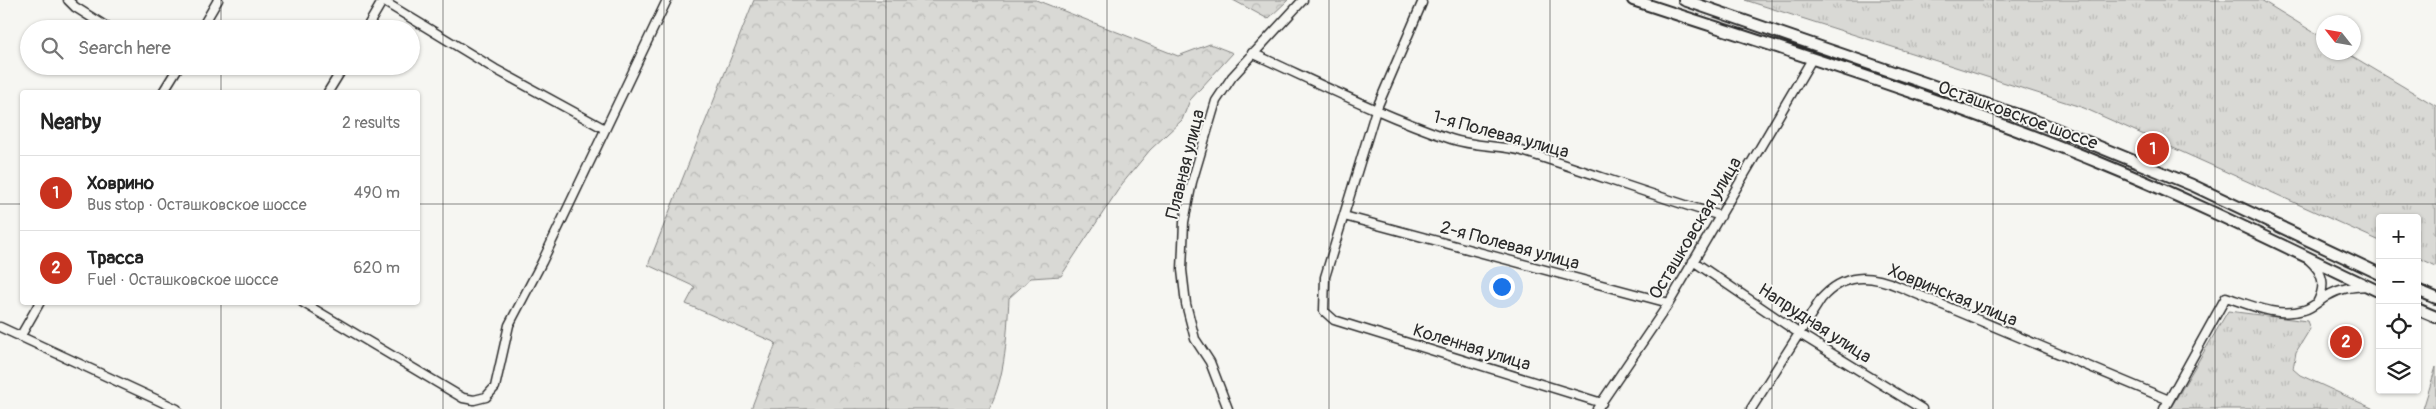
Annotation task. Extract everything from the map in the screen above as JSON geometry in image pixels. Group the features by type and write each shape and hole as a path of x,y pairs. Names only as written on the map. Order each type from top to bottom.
{"main road":[{"name":"Осташковское шоссе","path":"1633,0 1812,59 2034,137 2106,165 2376,290"},
{"name":"Осташковское шоссе","path":"1684,0 2049,126 2192,185 2376,272"},
{"path":"2421,292 2436,298"},
{"path":"2421,311 2436,316"}],"street":[{"path":"68,0 75,7 96,20"},
{"path":"206,20 218,0"},
{"path":"307,305 463,398 474,400 486,397 495,387 509,326 542,262 667,0"},
{"name":"Плавная улица","path":"1228,409 1210,362 1195,339 1186,304 1182,270 1184,222 1192,182 1216,101 1232,77 1252,53 1303,0"},
{"path":"371,20 383,1 414,20"},
{"path":"1344,216 1376,110 1422,3"},
{"path":"420,23 495,69 605,128"},
{"name":"1-я Полевая улица","path":"1252,53 1376,110 1453,139 1479,146 1520,151 1650,196 1721,216"},
{"name":"Осташковская улица","path":"1600,406 1669,303 1812,59"},
{"path":"164,90 172,75"},
{"path":"329,90 338,75"},
{"name":"2-я Полевая улица","path":"1344,216 1669,303"},
{"name":"Коленная улица","path":"1344,216 1325,277 1324,311 1334,320 1600,406"},
{"path":"2306,257 2321,273 2322,293 2316,304"},
{"name":"Напрудная улица","path":"1693,261 1800,334 1922,409"},
{"name":"Ховринская улица","path":"1751,409 1821,299 1833,286 1846,280 1869,278 1886,281 2169,400"},
{"path":"2164,409 2226,297 2277,312 2304,310 2342,289 2368,286"},
{"path":"20,337 38,305"},
{"path":"2421,312 2436,321"},
{"path":"0,327 177,409"}],"green space":[{"path":"754,0 1036,0 1178,56 1210,44 1233,53 1190,100 1182,120 1150,150 1122,184 1061,276 1031,278 1009,298 1002,369 995,396 989,409 751,409 776,343 686,304 695,287 648,265"},
{"path":"1233,0 1288,0 1268,19"},
{"path":"1745,0 2261,0 2316,34 2316,60 2359,60 2436,106 2436,266 2421,259 2421,214 2376,214 2376,239 2084,108"},
{"path":"2228,311 2307,321 2310,329 2296,352 2293,369 2300,375 2374,409 2170,409"},
{"path":"2436,367 2436,409 2423,409"}],"place":[{"name":"Ховрино","path":"2153,149"},
{"name":"Трасса","path":"2346,342"}]}
